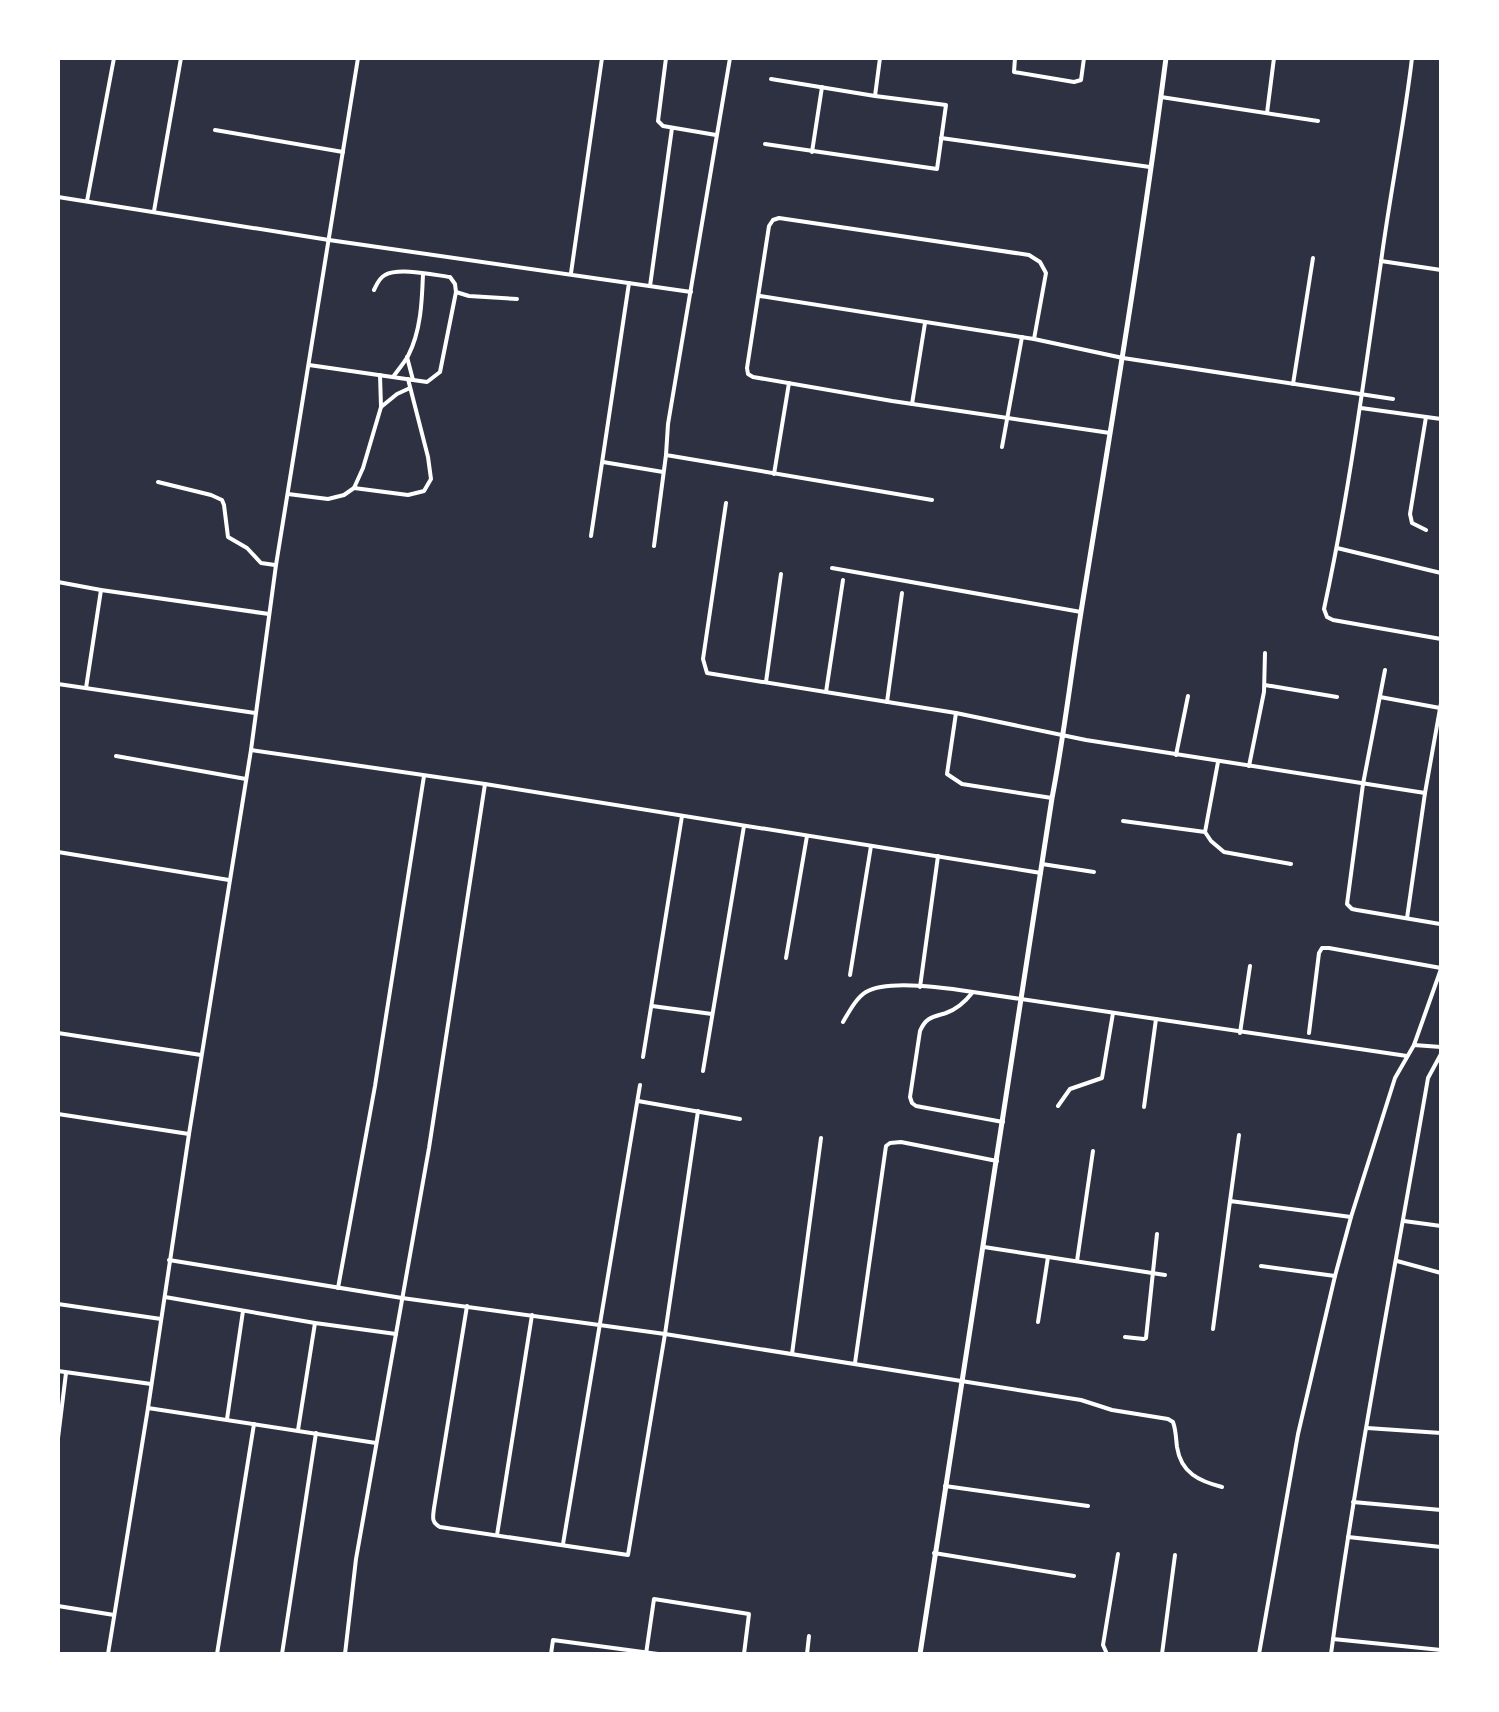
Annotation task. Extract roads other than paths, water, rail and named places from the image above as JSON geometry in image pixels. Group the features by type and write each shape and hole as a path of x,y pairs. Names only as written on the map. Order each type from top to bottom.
{"street":[{"path":"87,201 114,58"},
{"path":"154,211 181,58"},
{"path":"108,1654 251,750 287,494 358,58"},
{"path":"571,274 602,58"},
{"path":"666,58 658,121 663,126 716,135"},
{"path":"654,546 668,424 730,58"},
{"path":"875,96 880,58"},
{"path":"1015,58 1014,72 1074,82 1081,80 1084,58"},
{"path":"920,1654 1123,358 1166,58"},
{"path":"1267,113 1274,58"},
{"path":"1412,58 1361,408 1324,609 1327,617 1333,620 1441,639"},
{"path":"765,144 937,169 946,105 771,79"},
{"path":"812,152 822,87"},
{"path":"1161,97 1318,121"},
{"path":"650,286 672,128"},
{"path":"215,130 343,152"},
{"path":"941,138 1150,167"},
{"path":"58,197 691,292"},
{"path":"1034,339 1046,273 1040,262 1029,255 779,218 769,226 747,368 748,374 753,377 1110,433"},
{"path":"1293,384 1313,258"},
{"path":"1381,261 1441,270"},
{"path":"309,365 427,382 440,372 456,292 450,277 394,271 380,279 374,290"},
{"path":"393,377 407,357 417,334 423,274"},
{"path":"591,536 629,283"},
{"path":"456,292 469,296 517,299"},
{"path":"760,296 1034,339 1123,358 1393,399"},
{"path":"912,404 925,323"},
{"path":"1002,447 1022,337"},
{"path":"354,488 408,495 424,491 431,479 410,388 407,357"},
{"path":"287,494 328,499 344,495 354,488 381,407 380,375"},
{"path":"774,474 789,383"},
{"path":"381,407 410,388"},
{"path":"1361,408 1441,419"},
{"path":"1426,417 1410,514 1412,523 1426,530"},
{"path":"666,455 932,500"},
{"path":"602,462 663,472"},
{"path":"158,482 222,500 228,537 247,548 261,563 276,565"},
{"path":"726,503 703,659 707,673 956,713 1086,740 1425,793"},
{"path":"1337,548 1441,573"},
{"path":"832,568 1081,612"},
{"path":"766,682 781,574"},
{"path":"826,692 843,580"},
{"path":"58,582 270,614"},
{"path":"86,688 101,590"},
{"path":"887,702 902,593"},
{"path":"1249,766 1265,685 1265,653"},
{"path":"1385,670 1363,784 1347,904 1352,909 1440,924"},
{"path":"58,684 255,713"},
{"path":"1265,685 1337,697"},
{"path":"1176,755 1188,696"},
{"path":"1380,697 1440,705 1407,918"},
{"path":"956,713 947,774 953,780 1052,798"},
{"path":"251,750 485,784 1041,873"},
{"path":"116,756 246,779"},
{"path":"1218,762 1205,832 1211,841 1224,852 1291,864"},
{"path":"338,1288 375,1086 424,776"},
{"path":"345,1654 356,1559 448,1033 485,784"},
{"path":"643,1057 682,816"},
{"path":"1123,821 1205,832"},
{"path":"703,1071 744,826"},
{"path":"786,958 807,836"},
{"path":"850,975 871,846"},
{"path":"58,852 229,880"},
{"path":"920,987 938,856"},
{"path":"1042,864 1094,872"},
{"path":"1259,1654 1298,1434 1335,1276 1395,1078 1414,1045 1441,969 1322,948 1309,1033"},
{"path":"1240,1033 1250,966"},
{"path":"843,1022 865,992 886,986 920,987 973,992 1407,1056"},
{"path":"973,992 965,1003 926,1020 922,1025 910,1097 916,1106 1003,1122"},
{"path":"652,1006 712,1014"},
{"path":"1058,1106 1070,1089 1102,1078 1113,1013"},
{"path":"1144,1107 1156,1019"},
{"path":"58,1033 201,1055"},
{"path":"1414,1045 1441,1047"},
{"path":"1331,1654 1353,1502 1428,1078 1441,1054"},
{"path":"563,1545 640,1085"},
{"path":"638,1101 740,1119"},
{"path":"467,1306 433,1520 435,1524 628,1555 698,1111"},
{"path":"58,1114 189,1134"},
{"path":"1213,1329 1239,1135"},
{"path":"792,1354 821,1138"},
{"path":"855,1363 886,1146 901,1142 997,1161"},
{"path":"1077,1261 1093,1151"},
{"path":"1230,1201 1351,1217"},
{"path":"1403,1221 1441,1226"},
{"path":"1125,1337 1146,1338 1157,1234"},
{"path":"984,1247 1165,1275"},
{"path":"1038,1322 1048,1257"},
{"path":"169,1260 402,1298 600,1324 963,1380 1168,1419 1173,1422 1178,1453 1189,1473 1222,1487"},
{"path":"1396,1261 1441,1273"},
{"path":"1261,1266 1335,1276"},
{"path":"164,1297 396,1334"},
{"path":"58,1304 161,1319"},
{"path":"226,1420 243,1311"},
{"path":"497,1535 532,1315"},
{"path":"298,1430 315,1323"},
{"path":"58,1371 151,1384"},
{"path":"58,1438 66,1373"},
{"path":"148,1408 376,1443"},
{"path":"217,1654 254,1424"},
{"path":"1367,1428 1441,1433"},
{"path":"282,1654 316,1433"},
{"path":"945,1486 1088,1506"},
{"path":"1353,1502 1441,1510"},
{"path":"1348,1537 1441,1547"},
{"path":"934,1553 1074,1576"},
{"path":"1107,1654 1103,1645 1118,1554"},
{"path":"1162,1654 1175,1555"},
{"path":"646,1653 654,1599 749,1614 744,1654"},
{"path":"58,1606 114,1615"},
{"path":"807,1654 809,1636"},
{"path":"1333,1639 1441,1650"},
{"path":"551,1654 553,1640 658,1654"}]}
